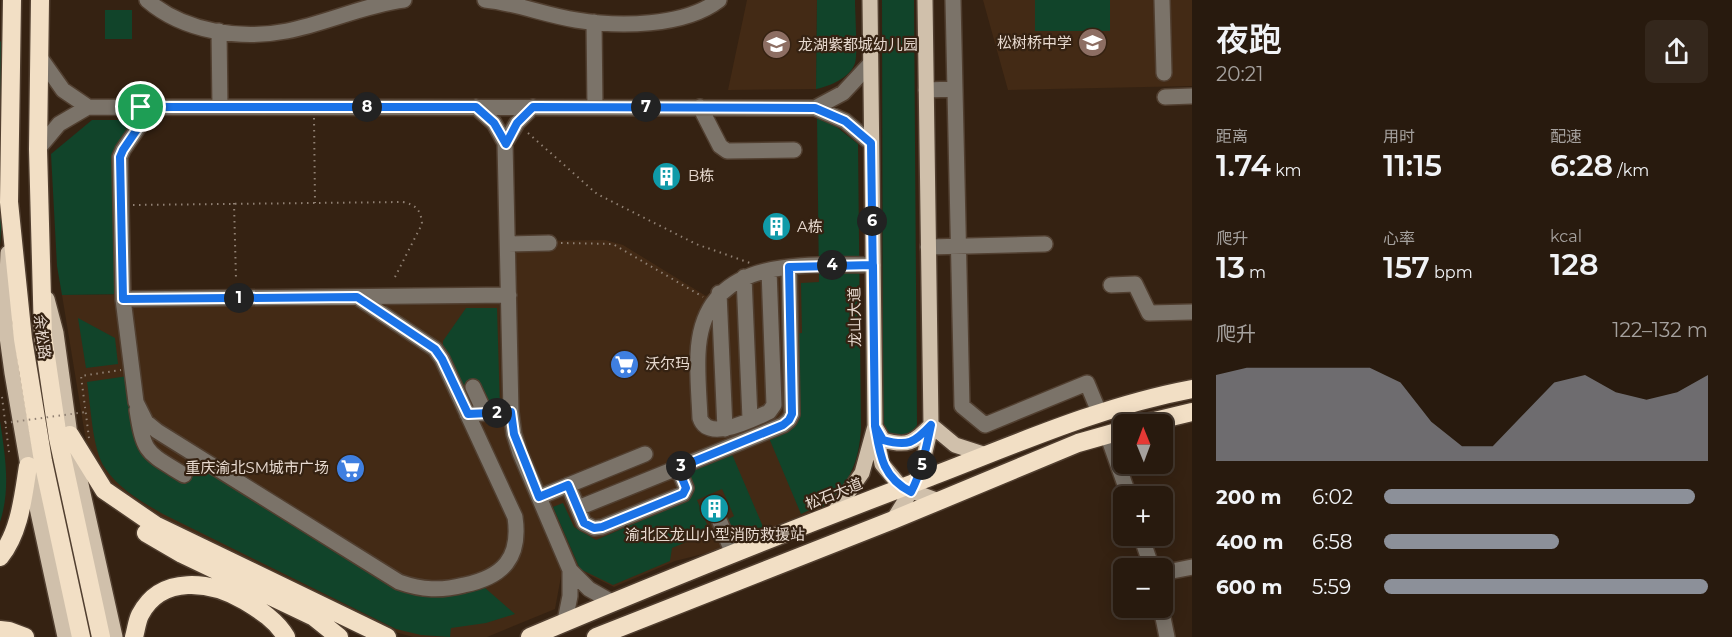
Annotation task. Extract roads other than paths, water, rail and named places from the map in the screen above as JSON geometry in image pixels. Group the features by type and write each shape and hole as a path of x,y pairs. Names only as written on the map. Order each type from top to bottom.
{"highway":[{"name":"余松路","path":"40,0 38,149 43,336 57,438 101,637"},
{"name":"余松路","path":"8,10 9,202 23,339 43,461 81,637"},
{"name":"松石大道","path":"530,636 833,514 910,487 1081,418 1154,396 1192,389"},
{"path":"1173,417 1192,412"},
{"path":"596,637 893,520 1078,443 1113,433"},
{"path":"70,435 119,510 147,534 182,554 314,617 339,637"},
{"path":"0,557 6,550 20,512 27,466"},
{"path":"104,490 155,525 387,637"},
{"path":"134,637 139,616 149,601 164,590 183,584 220,589 240,598 259,609 286,637"},
{"path":"0,630 25,637"}],"main road":[{"name":"龙山大道","path":"833,514 862,473 875,426 870,0"},
{"path":"893,520 925,458 931,425 925,0"},
{"path":"9,202 3,326 6,368 65,637"},
{"path":"40,268 56,333 70,435 115,637"},
{"path":"875,426 883,440 901,445 918,439 931,425"},
{"path":"931,425 955,445 986,455"},
{"path":"875,426 882,464 910,487 939,501"}],"street":[{"path":"147,0 179,21 199,28 219,32 257,33 286,31 372,6 404,0"},
{"path":"485,0 576,20 640,23 670,20 699,12 719,0"},
{"path":"953,0 962,406 985,425 1087,383 1099,412"},
{"path":"1162,0 1164,73"},
{"path":"594,22 595,107"},
{"path":"219,32 220,107"},
{"path":"39,56 63,90 88,107"},
{"path":"815,108 843,93 870,64"},
{"path":"926,90 955,89"},
{"path":"1165,97 1192,96"},
{"path":"38,149 60,124 88,107 815,108 845,121 871,143"},
{"path":"141,107 142,122 120,157 123,299 141,436 148,450 184,475"},
{"path":"476,107 494,123 506,144"},
{"path":"533,107 517,123 506,144 511,412 517,444 570,570 589,589 612,602"},
{"path":"700,108 720,146 727,151 794,150"},
{"path":"507,244 549,243"},
{"path":"928,247 1046,244"},
{"path":"769,270 774,405 769,412 725,429 709,429 699,418 698,352 701,332 708,311 716,298 744,277 769,270 789,267 873,265"},
{"path":"578,508 775,428 789,420 792,414 789,267"},
{"path":"744,277 750,419"},
{"path":"1111,285 1135,284 1149,313 1192,312"},
{"path":"123,299 508,296"},
{"path":"136,402 146,422 157,431 399,582 415,588 432,590 483,581 498,573 510,560 516,543 515,517 442,359 435,349 357,297"},
{"path":"716,298 725,429"},
{"path":"473,387 485,413"},
{"path":"468,414 511,412"},
{"path":"539,497 645,453"},
{"path":"568,485 584,523 589,527 602,527 683,494 686,488 678,468"},
{"path":"720,522 733,554"},
{"path":"1173,571 1192,567"},
{"path":"565,621 570,596 570,570"},
{"path":"1163,618 1167,637"}],"place":[{"name":"松树桥中学","path":"1093,43"},
{"name":"龙湖紫都城幼儿园","path":"777,45"},
{"name":"B栋","path":"667,176"},
{"name":"A栋","path":"776,227"},
{"name":"沃尔玛","path":"624,364"},
{"name":"重庆渝北SM城市广场","path":"350,468"},
{"name":"渝北区龙山小型消防救援站","path":"715,508"}]}
